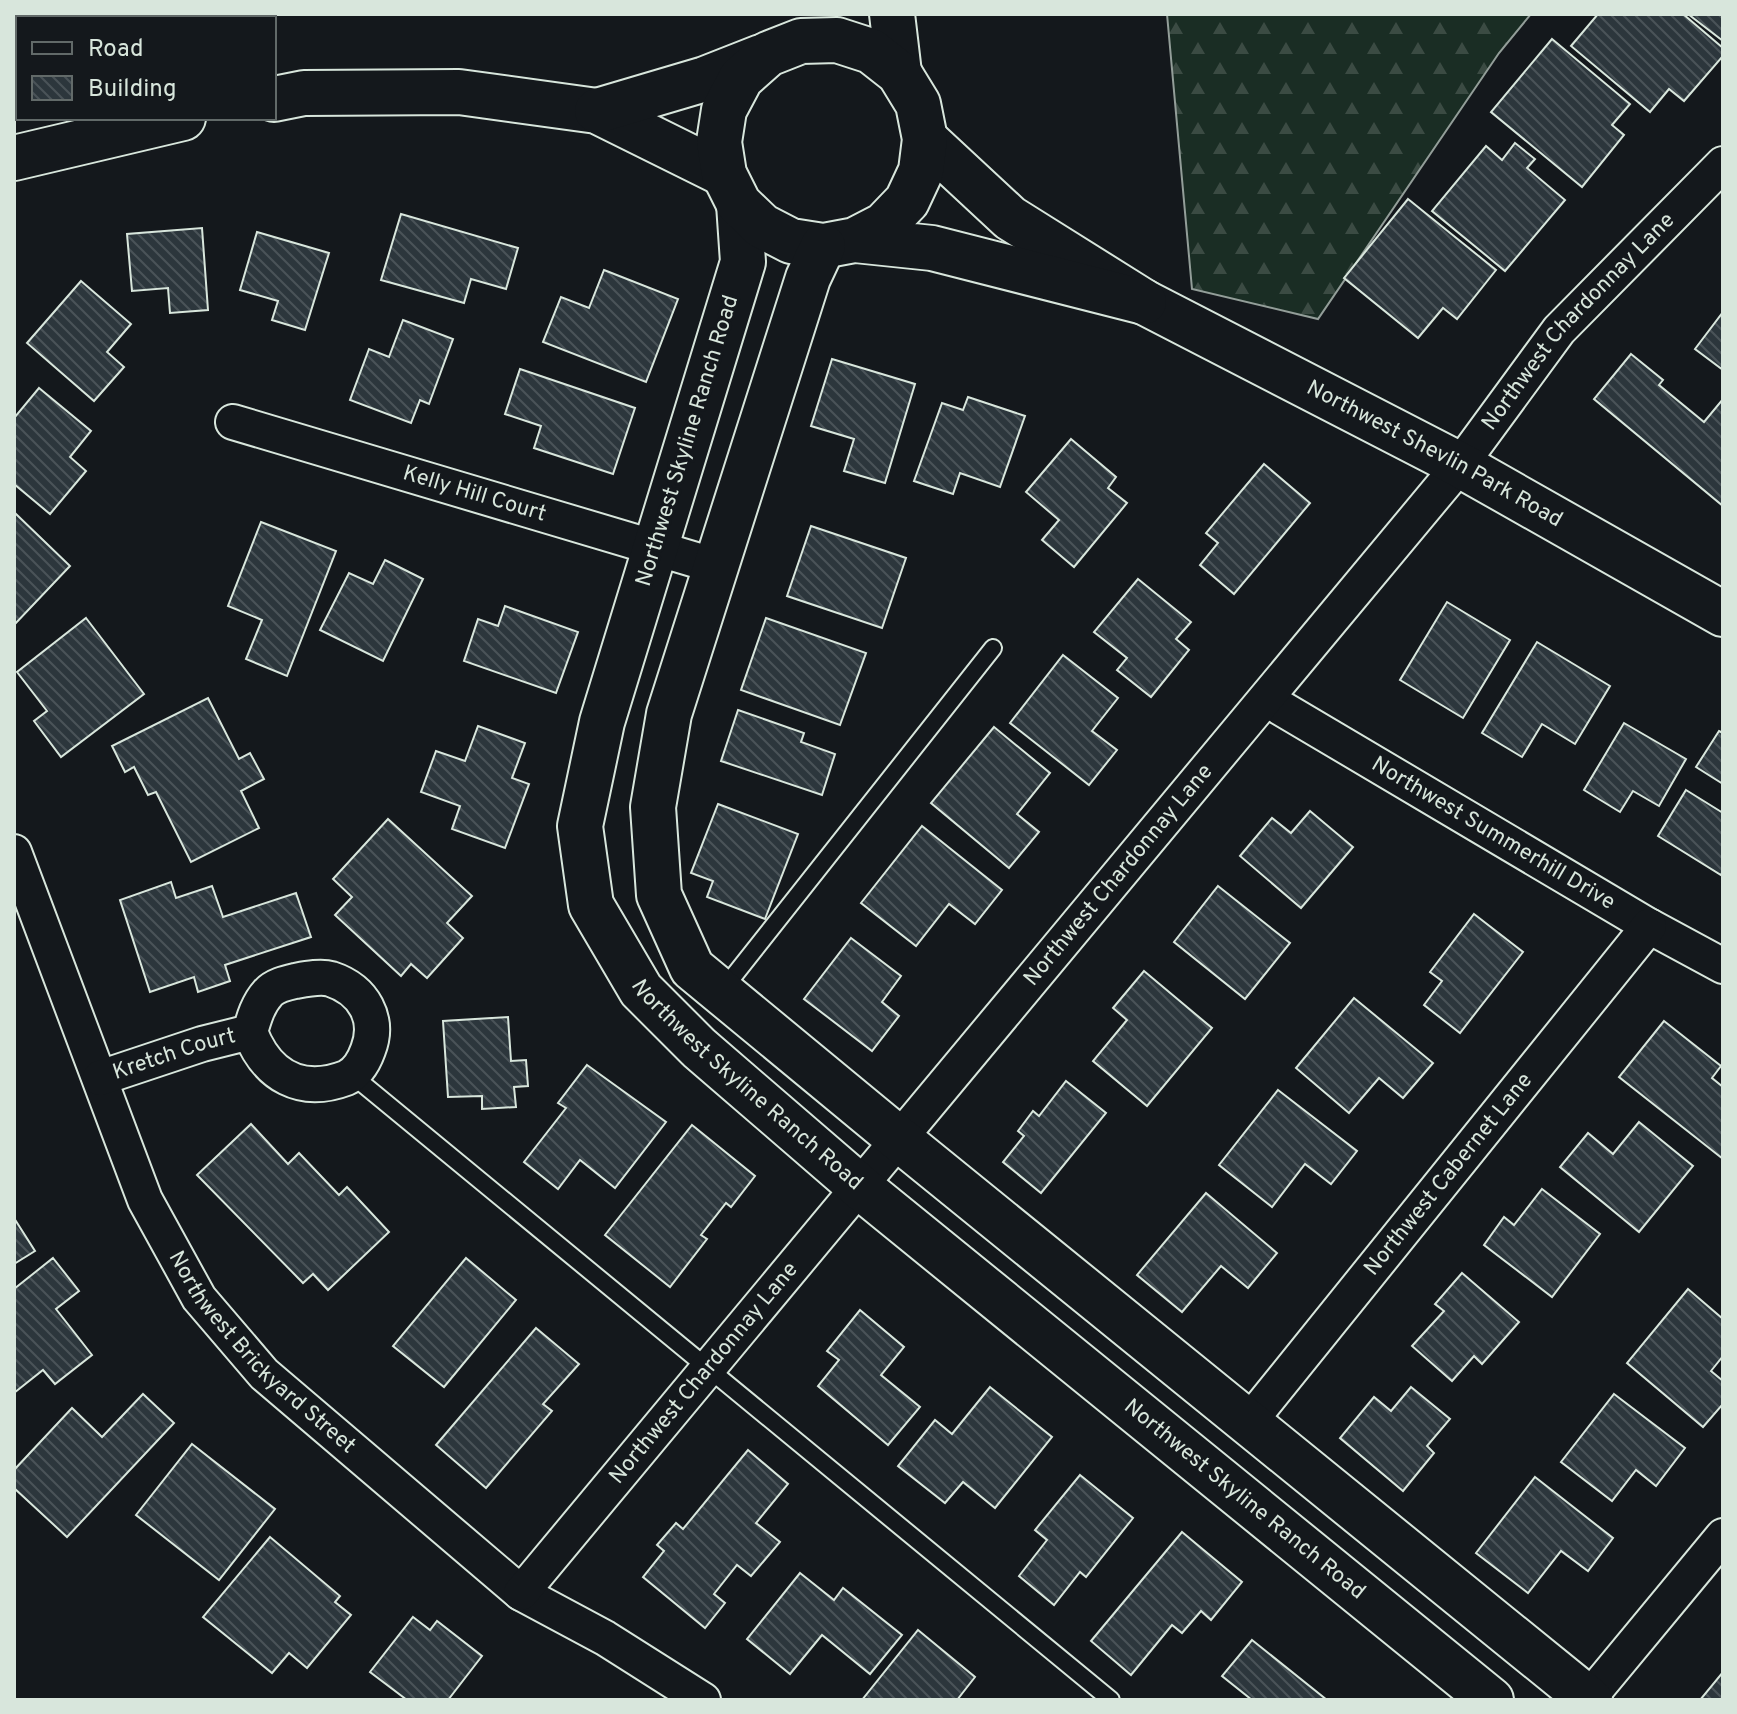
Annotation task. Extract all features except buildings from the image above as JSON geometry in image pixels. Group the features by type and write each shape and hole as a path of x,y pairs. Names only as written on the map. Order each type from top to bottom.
{"street":[{"path":"892,14 899,73"},
{"path":"731,189 719,142 724,110 741,78 796,36"},
{"path":"276,99 304,93 459,92 597,111 731,189 762,226 791,241 839,243 884,225 907,201 921,171 925,139 918,104 899,73 871,51 837,40 796,36 705,79 597,111"},
{"path":"14,158 175,120"},
{"name":"Northwest Shevlin Park Road","path":"925,139 1010,218 1144,302 1460,465 1723,614"},
{"name":"Northwest Chardonnay Lane","path":"521,1593 1460,465 1559,330 1723,164"},
{"name":"Northwest Skyline Ranch Road","path":"731,189 743,262 602,722 580,826 591,905 641,990 699,1048 860,1187 1491,1700"},
{"name":"Northwest Skyline Ranch Road","path":"839,243 808,278 669,714 653,807 659,895 692,968 1589,1699"},
{"name":"Northwest Shevlin Park Road","path":"839,243 932,248 1144,302"},
{"name":"Kelly Hill Court","path":"233,422 716,566"},
{"name":"Northwest Summerhill Drive","path":"1266,699 1649,926 1723,966"},
{"name":"Northwest Brickyard Street","path":"14,852 145,1200 199,1298 264,1374 521,1593 605,1638 703,1700"},
{"name":"Northwest Cabernet Lane","path":"1249,1422 1649,926"},
{"name":"Kretch Court","path":"330,979 354,992 371,1011 373,1035 364,1059 352,1075 325,1085 300,1085 276,1071 256,1048 250,1032 256,1011 269,991 286,983 330,979"},
{"name":"Kretch Court","path":"100,1078 202,1044 250,1032"},
{"path":"1589,1699 1723,1536"}],"lane":[{"path":"720,993 993,648"},
{"path":"352,1075 1111,1700"}],"green space":[{"path":"1167,14 1531,14 1499,53 1318,319 1192,289"}]}
